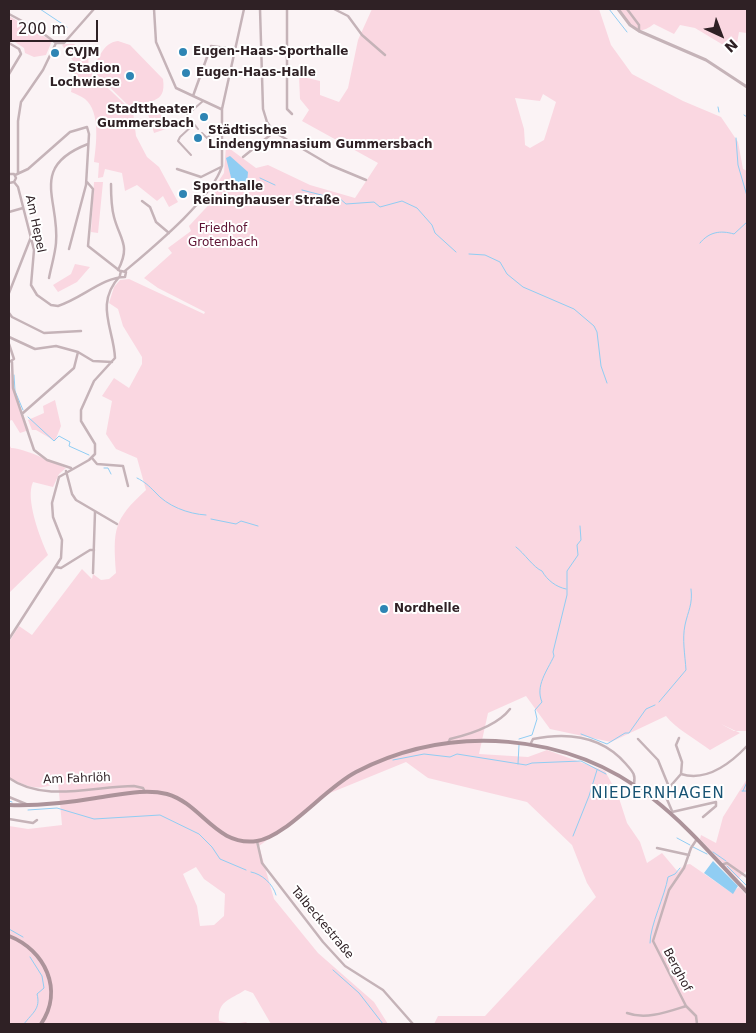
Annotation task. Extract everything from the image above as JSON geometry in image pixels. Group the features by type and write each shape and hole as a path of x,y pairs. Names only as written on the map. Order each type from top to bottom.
{"main road":[{"path":"9,805 33,806 145,792 167,794 191,806 218,832 229,838 257,842 280,831 332,787 355,772 409,752 448,743 488,740 531,744 557,749 590,760 634,784 671,812 747,892"},
{"path":"9,936 32,950 47,970 52,997 47,1015 41,1024"}],"street":[{"path":"9,14 37,29 56,43 64,42 94,9"},
{"path":"154,9 156,42 171,80 177,89 222,109"},
{"path":"120,273 126,271 169,232 214,184 222,166 222,109 244,9"},
{"path":"260,9 263,109 267,122 274,132 330,165 366,180"},
{"path":"287,9 287,109 292,114"},
{"path":"334,9 348,16 362,35 385,55"},
{"path":"618,9 630,25 639,31 706,60 747,87"},
{"path":"627,9 639,25 639,31"},
{"path":"9,42 19,49 21,54 9,74"},
{"path":"9,183 14,182 16,174 21,102 43,70 56,43"},
{"path":"193,97 212,46 234,49"},
{"path":"198,129 187,115 203,101"},
{"path":"191,155 178,141 194,124"},
{"path":"9,174 16,174 28,169 63,137 78,128 87,127 89,130 87,182 69,249"},
{"path":"202,133 206,138 214,131"},
{"path":"243,157 274,132"},
{"path":"49,278 56,243 50,195 51,180 60,161 88,144"},
{"path":"177,169 201,177 222,166"},
{"name":"Am Hepel","path":"14,182 18,187 34,250 31,285 37,295 51,305 64,305 120,273"},
{"path":"87,182 92,189 88,246 125,277 126,271"},
{"path":"9,640 56,566 63,551 62,540 53,517 52,503 59,477 71,468 92,458 95,454 95,444 82,426 81,410 94,381 113,362 115,355 108,331 107,304 120,273 125,251 124,240 114,216 111,184"},
{"path":"142,201 150,207 156,222 169,232"},
{"path":"9,212 23,208"},
{"path":"9,293 31,237"},
{"path":"9,313 12,317 44,333 82,332"},
{"path":"9,336 36,349 56,346 78,352 93,361 113,362"},
{"path":"9,344 13,351 10,362 13,388 34,450 48,460 71,468"},
{"path":"23,413 74,368 78,352"},
{"path":"92,458 97,464 123,466 128,486"},
{"path":"66,471 72,494 76,500 117,524"},
{"path":"93,572 95,512"},
{"path":"56,566 61,568 90,550 94,550"},
{"path":"448,743 450,739 482,729 506,715 510,709"},
{"path":"531,744 533,739 566,736 602,744 615,750 634,773 634,784"},
{"path":"679,738 676,744 682,762 681,774 668,786 666,794 671,812 697,808 716,802 716,806 703,817"},
{"path":"638,739 658,760 668,786"},
{"path":"681,774 692,777 715,771 736,758 747,746"},
{"name":"Am Fahrlöh","path":"9,778 22,786 52,792 125,786 143,788 145,792"},
{"path":"9,797 33,806"},
{"path":"9,819 33,823 37,820"},
{"path":"657,848 689,855 697,840"},
{"name":"Talbeckestraße","path":"257,842 262,863 323,942 345,966 383,990 413,1024"},
{"name":"Berghof","path":"689,855 684,868 669,890 653,941 686,1006 696,1016 697,1024"},
{"path":"721,865 727,863 747,878"},
{"name":"Berghof","path":"628,1013 652,1015 686,1006"}],"green space":[{"name":"Friedhof Grotenbach","path":"372,9 599,9 611,45 632,74 683,101 721,117 738,142 743,169 747,171 747,731 736,731 740,733 710,750 680,729 666,716 611,742 550,729 526,696 488,713 479,754 528,757 547,750 605,771 618,795 627,823 640,842 647,863 662,853 678,872 684,865 690,864 732,893 739,887 747,896 747,1024 434,1024 438,1016 485,1016 596,897 587,883 572,845 527,802 428,778 406,762 330,793 259,846 274,899 318,953 374,1002 388,1024 271,1024 253,993 245,990 222,1005 219,1021 233,1024 9,1024 9,826 28,829 62,825 58,782 39,788 22,784 9,778 9,642 19,626 32,635 82,569 92,579 93,574 101,580 109,579 116,573 115,536 121,518 135,500 146,490 137,458 116,449 106,434 112,401 102,396 114,378 129,388 142,364 142,357 123,326 118,309 109,303 114,287 120,280 129,279 204,314 205,312 158,288 144,278 172,253 168,248 191,231 189,226 217,196 212,191 224,173 226,146 256,168 268,165 310,185 355,198 378,163 302,121 309,110 300,99 299,76 320,81 320,95 339,102 348,88 358,40","holes":["543,94 556,102 544,140 530,148 525,145 524,129 515,98 540,101","196,867 204,879 225,894 224,916 214,925 200,926 197,906 183,874"]},
{"path":"618,9 747,9 747,33 739,32 736,49 730,49 695,28 680,25 674,34 654,24 642,30 637,30 629,25"},
{"path":"9,16 52,41 46,55 34,57 25,53 24,48 9,38"},
{"name":"Stadion Lochwiese","path":"118,41 130,45 163,79 162,94 159,98 138,106 133,110 91,69 105,48"},
{"path":"74,44 88,55 89,70 133,112 136,136 147,157 159,167 178,202 169,207 163,196 157,201 137,185 125,191 122,173 105,169 103,177 98,178 99,163 94,162 96,129 93,112 85,99 71,92 76,65 62,45"},
{"path":"160,110 166,129 154,133 148,114"},
{"path":"94,182 103,182 98,233 91,232"},
{"path":"75,264 90,267 77,282 58,292 53,285 71,274"},
{"path":"9,364 13,388 29,430 20,433 12,420 9,421"},
{"path":"55,400 61,426 55,441 36,430 32,430 28,420 44,413 43,406"},
{"path":"9,444 11,448 30,453 66,468 59,474 53,487 33,482 31,489 32,508 48,555 9,593"},
{"path":"747,779 747,870 738,879 700,839 701,835 716,843 723,817"}],"water":[{"path":"230,156 248,172 247,183 241,188 233,185 226,158"},
{"path":"713,861 738,886 733,894 704,873"}],"waterway":[{"path":"40,9 67,27"},
{"path":"609,9 627,32"},
{"path":"718,107 719,112"},
{"path":"736,138 738,165 747,196"},
{"path":"260,178 275,185"},
{"path":"302,190 334,199 338,197 346,204 374,202 380,207 402,201 417,208 432,225 435,233 456,252"},
{"path":"700,243 711,234 724,232 734,234 747,222"},
{"path":"469,254 485,255 500,262 507,274 523,287 574,309 594,326 597,332 601,366 607,383"},
{"path":"14,375 15,391 23,410"},
{"path":"28,417 54,441 59,436 70,442 69,446 89,455"},
{"path":"104,468 108,468 111,474"},
{"path":"137,478 172,505 185,511 206,515"},
{"path":"211,519 236,524 241,521 258,526"},
{"path":"519,739 532,735 537,719 535,710 542,702 540,696 541,684 554,656 553,652 567,595 567,571 578,555 577,545 581,540 580,526"},
{"path":"516,547 552,583 566,589"},
{"path":"659,702 686,670 684,636 691,603 691,589"},
{"path":"581,734 607,744 625,733 629,733 646,709 655,705"},
{"path":"518,764 519,745"},
{"path":"393,760 424,754 450,757 457,754 526,765 532,763 581,761 606,774"},
{"path":"573,836 597,770"},
{"path":"743,791 747,782"},
{"path":"742,791 747,791"},
{"path":"28,810 57,808 94,819 160,815 199,834 212,847 220,859 246,870"},
{"path":"677,838 690,845"},
{"path":"693,847 707,854"},
{"path":"713,852 726,861"},
{"path":"727,866 747,886"},
{"path":"650,943 652,928 668,877 675,874 680,868"},
{"path":"251,872 266,880 276,895"},
{"path":"9,929 23,937"},
{"path":"24,1024 37,1007 37,994 44,988 42,976 30,957"},
{"path":"333,970 359,993 383,1024"}],"place":[{"name":"Eugen-Haas-Sporthalle","path":"183,52"},
{"name":"CVJM","path":"55,53"},
{"name":"Eugen-Haas-Halle","path":"186,73"},
{"name":"Stadion Lochwiese","path":"130,76"},
{"name":"Stadttheater Gummersbach","path":"204,117"},
{"name":"Städtisches Lindengymnasium Gummersbach","path":"198,138"},
{"name":"Sporthalle Reininghauser Straße","path":"183,194"},
{"name":"Nordhelle","path":"384,609"}],"district":[{"name":"NIEDERNHAGEN","path":"658,794"}]}
